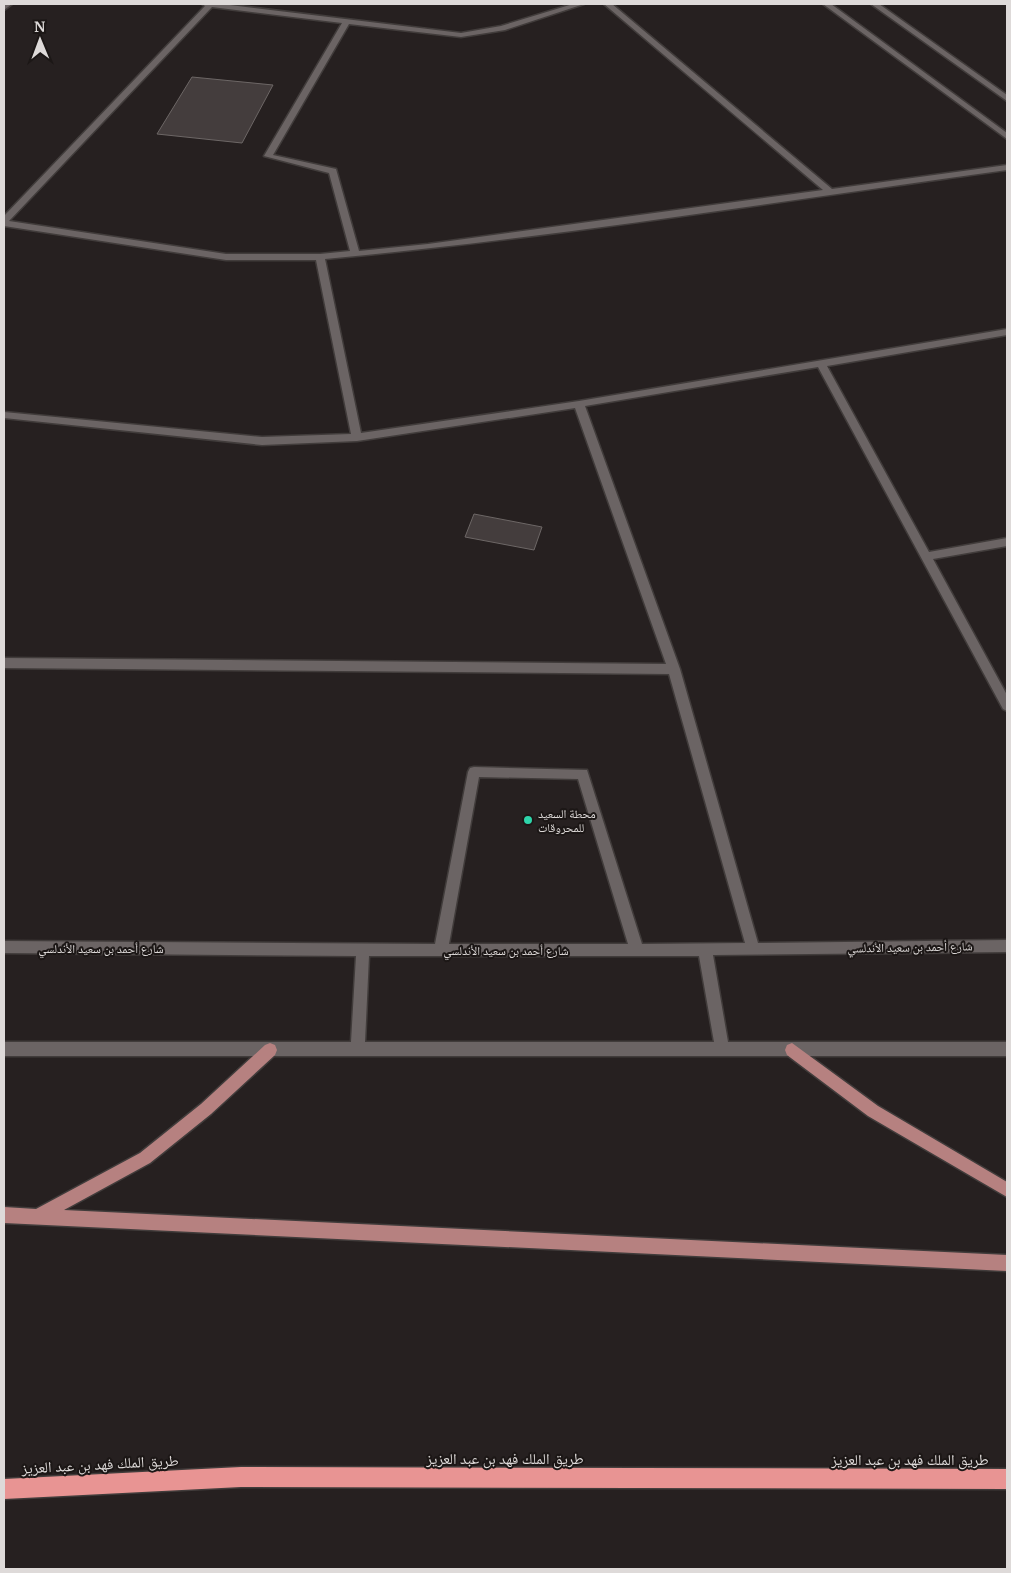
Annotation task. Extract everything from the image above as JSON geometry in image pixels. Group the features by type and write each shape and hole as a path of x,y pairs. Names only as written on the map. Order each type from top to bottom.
{"highway":[{"name":"طريق الملك فهد بن عبد العزيز","path":"4,1489 241,1477 1007,1479"}],"main road":[{"path":"39,1216 145,1158 206,1108 270,1050"},
{"path":"792,1050 873,1111 1007,1190"},
{"path":"4,1214 1007,1263"}],"street":[{"path":"4,8 8,4"},
{"path":"206,4 462,35 502,28 580,4"},
{"path":"4,222 211,4"},
{"path":"608,4 831,192"},
{"path":"827,4 1007,137"},
{"path":"875,4 1007,100"},
{"path":"347,21 268,156 333,171 355,254"},
{"path":"4,222 226,257 320,257 428,247 1007,167"},
{"path":"320,257 357,437"},
{"path":"4,415 262,441 357,437 579,404 1007,332"},
{"path":"820,362 1007,706"},
{"path":"579,404 674,669 753,949"},
{"path":"927,556 1007,542"},
{"path":"4,663 674,669"},
{"path":"441,950 474,772 582,774 637,950"},
{"name":"شارع أحمد بن سعيد الأندلسي","path":"4,947 637,950 1007,946"},
{"path":"358,1050 363,949"},
{"path":"705,949 722,1050"},
{"path":"4,1049 1007,1049"}],"building":[{"path":"192,77 273,85 242,143 157,134"},
{"path":"474,514 542,527 534,550 465,537"}],"place":[{"name":"محطة السعيد للمحروقات","path":"528,820"}]}
